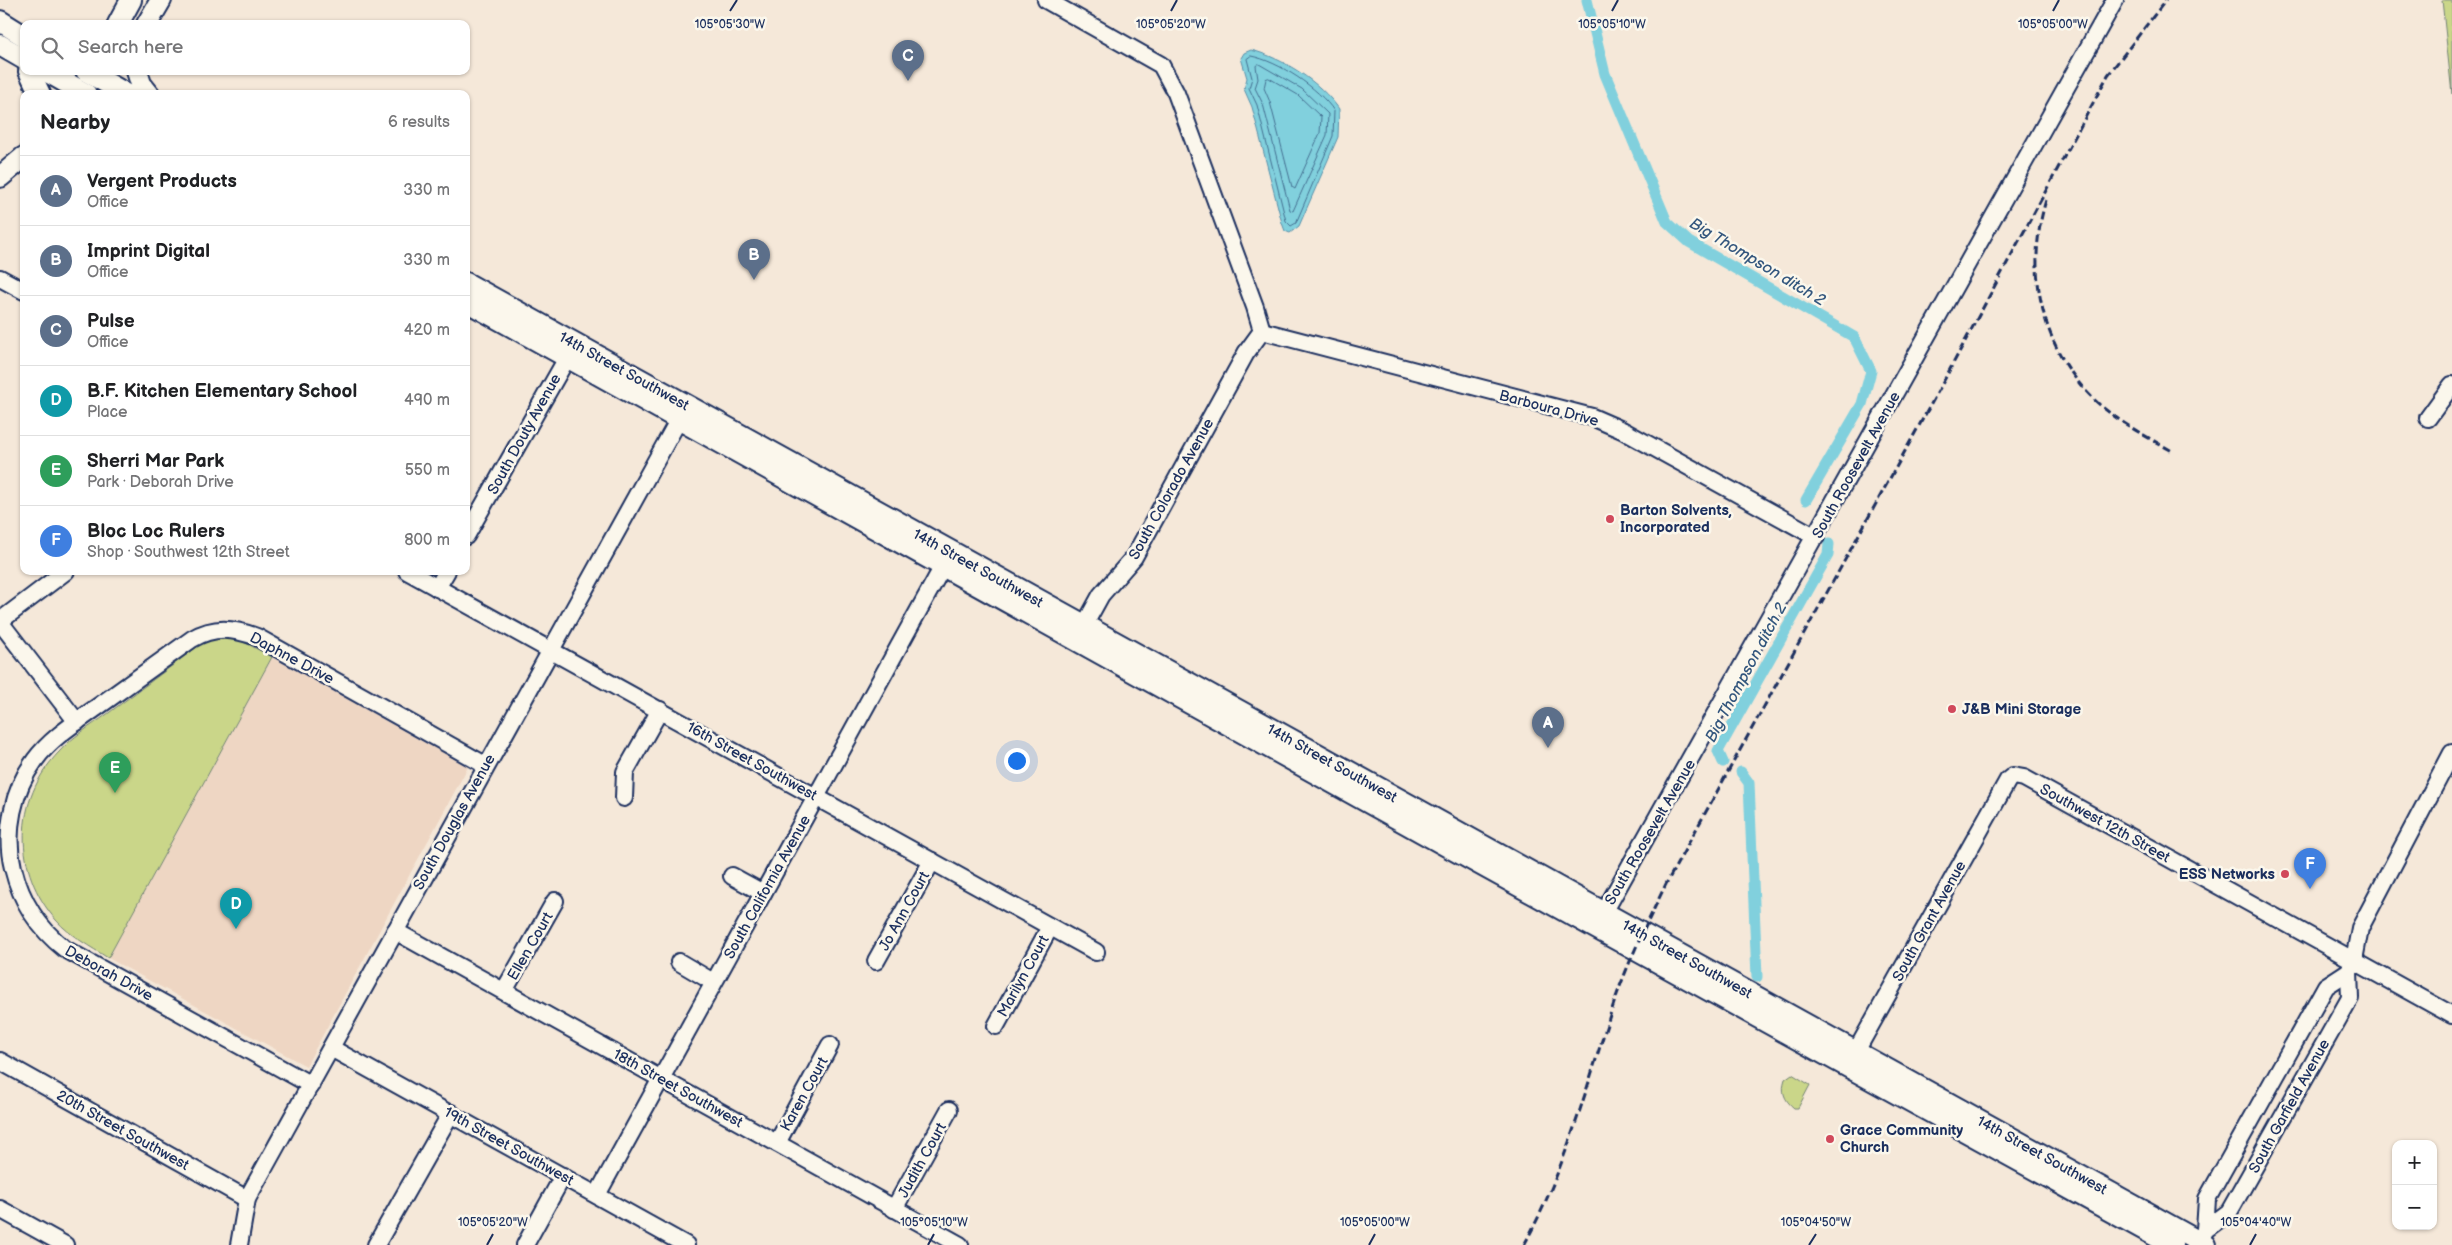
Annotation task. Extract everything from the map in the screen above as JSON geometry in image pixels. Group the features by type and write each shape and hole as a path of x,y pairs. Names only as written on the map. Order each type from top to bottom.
{"main road":[{"path":"149,20 161,0"},
{"path":"0,21 17,52"},
{"path":"31,75 38,90"},
{"path":"63,75 115,90"},
{"path":"138,75 141,84 146,90"},
{"path":"0,177 20,160"},
{"name":"14th Street Southwest","path":"470,286 682,412 1599,922 1852,1060 2202,1240"},
{"name":"14th Street Southwest","path":"470,303 567,358 682,412"},
{"name":"14th Street Southwest","path":"1852,1060 2172,1245"}],"street":[{"path":"1046,0 1161,65 1176,93 1255,307 1262,331"},
{"name":"South Roosevelt Avenue","path":"1599,922 2115,0"},
{"path":"0,278 20,289"},
{"name":"Barboura Drive","path":"1262,331 1592,418 1622,430 1816,537"},
{"name":"South Colorado Avenue","path":"1080,634 1101,595 1134,557 1246,353 1262,331"},
{"name":"South Douty Avenue","path":"470,529 567,358"},
{"path":"2428,418 2452,385"},
{"name":"South Douglas Avenue","path":"239,1245 247,1199 485,765 551,651 682,412"},
{"name":"South California Avenue","path":"597,1195 946,560"},
{"path":"61,575 0,621 78,722"},
{"name":"16th Street Southwest","path":"414,575 1096,952"},
{"path":"437,588 444,575"},
{"name":"Daphne Drive","path":"78,722 192,639 208,630 229,629 257,637 485,765"},
{"path":"624,798 625,772 660,710"},
{"name":"Deborah Drive","path":"78,722 47,748 28,770 18,791 4,849 25,904 55,941 310,1084"},
{"name":"South Garfield Avenue","path":"2202,1240 2229,1212 2350,998 2351,965 2360,928 2452,753"},
{"name":"Southwest 12th Street","path":"2013,776 2024,778 2351,965 2452,1015"},
{"name":"South Grant Avenue","path":"1852,1060 2008,780 2013,776"},
{"name":"Jo Ann Court","path":"876,961 932,861"},
{"path":"732,876 763,893"},
{"name":"Ellen Court","path":"504,991 555,901"},
{"name":"Marilyn Court","path":"996,1026 1050,927"},
{"name":"18th Street Southwest","path":"395,931 960,1245"},
{"path":"679,962 713,982"},
{"name":"South Garfield Avenue","path":"2202,1240 2207,1199 2326,986 2351,965"},
{"name":"Karen Court","path":"777,1142 830,1045"},
{"name":"19th Street Southwest","path":"331,1048 451,1113 679,1243"},
{"name":"20th Street Southwest","path":"0,1061 247,1199"},
{"name":"Judith Court","path":"894,1209 949,1110"},
{"path":"376,1245 451,1113"},
{"path":"526,1245 563,1176"},
{"path":"0,1209 65,1245"}],"shaded area":[{"path":"272,657 468,767 306,1066 108,958"}],"green space":[{"path":"2442,0 2452,0 2452,94"},
{"path":"226,637 242,641 272,657 108,958 81,941 56,920 42,901 32,880 26,858 24,836 26,813 33,792 44,771 59,752 76,737 201,644 213,639"},
{"path":"1792,1074 1810,1085 1798,1108 1794,1108 1791,1105 1783,1091 1785,1079"}],"water":[{"path":"1251,50 1276,59 1300,72 1322,90 1339,109 1338,137 1299,226 1290,233 1285,231 1282,223 1252,107 1244,89 1247,78 1241,58 1244,53"}],"waterway":[{"name":"Big Thompson ditch 2","path":"1587,0 1605,74 1667,222 1689,242 1854,337 1871,371 1862,404 1806,500"},
{"name":"Big Thompson ditch 2","path":"1723,762 1718,751 1828,555 1829,544"},
{"name":"Big Thompson ditch 2","path":"1741,772 1749,783 1757,977"}],"railway":[{"path":"1524,1245 1539,1216 1564,1156 1625,973 1666,884 1941,386 2108,75 2166,0"},
{"path":"2046,200 2037,256 2038,283 2043,310 2052,337 2064,361 2080,384 2108,412 2126,425 2174,452"}],"place":[{"name":"Pulse","path":"908,81"},
{"name":"Imprint Digital","path":"754,280"},
{"name":"Barton Solvents, Incorporated","path":"1610,519"},
{"name":"J&B Mini Storage","path":"1952,709"},
{"name":"Vergent Products","path":"1548,748"},
{"name":"Sherri Mar Park","path":"115,793"},
{"name":"ESS Networks","path":"2285,874"},
{"name":"Bloc Loc Rulers","path":"2310,889"},
{"name":"B.F. Kitchen Elementary School","path":"236,929"},
{"name":"Grace Community Church","path":"1830,1139"}]}
